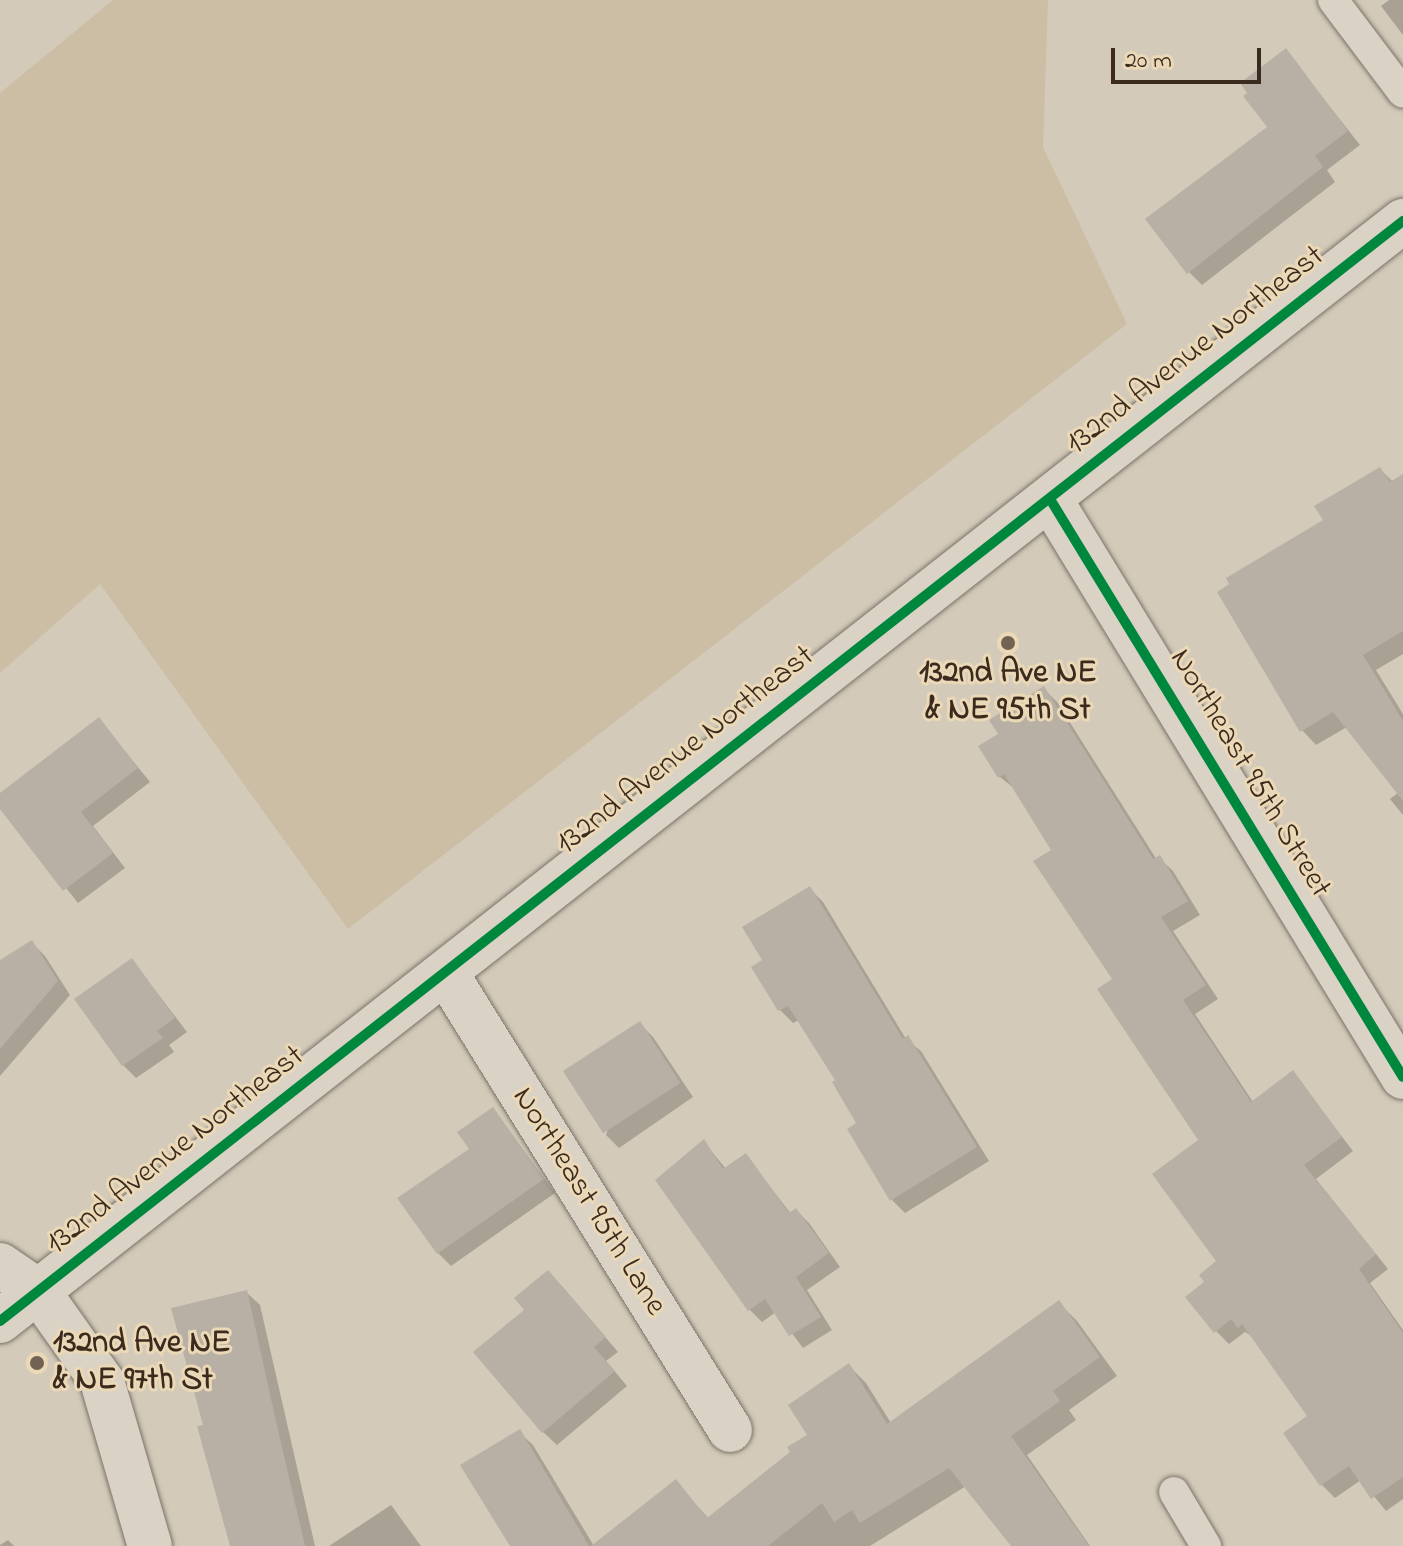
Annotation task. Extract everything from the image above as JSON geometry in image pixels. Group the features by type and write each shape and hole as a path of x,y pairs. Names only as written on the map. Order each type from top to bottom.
{"street":[{"name":"132nd Avenue Northeast","path":"0,1321 1403,221"},
{"name":"Northeast 95th Street","path":"1050,499 1403,1077"},
{"name":"Northeast 95th Lane","path":"446,973 730,1430"},
{"path":"0,1265 38,1291 102,1381 150,1546"}],"lane":[{"path":"1333,0 1403,93"},
{"path":"1174,1492 1206,1546"}],"shaded area":[{"path":"113,0 1048,0 1043,147 1127,324 348,929 100,584 0,673 0,93"}],"building":[{"path":"1286,48 1348,131 1315,156 1323,167 1187,274 1145,219 1267,127 1243,96 1247,93 1240,83"},
{"path":"1380,467 1390,482 1403,474 1403,631 1363,655 1403,721 1403,801 1333,712 1300,732 1217,592 1229,584 1226,578 1323,520 1314,506"},
{"path":"1044,686 1153,859 1160,855 1188,901 1161,917 1206,985 1183,1000 1251,1102 1293,1070 1342,1137 1304,1165 1376,1254 1359,1269 1403,1333 1403,1477 1371,1499 1349,1466 1320,1486 1283,1433 1307,1416 1242,1324 1238,1328 1231,1319 1214,1333 1185,1297 1204,1282 1199,1275 1216,1261 1152,1174 1198,1140 1097,989 1112,979 1033,861 1051,850 1004,774 998,778 978,746 998,734 989,720"},
{"path":"99,717 138,768 81,812 113,853 63,891 0,809 0,793"},
{"path":"810,886 903,1039 908,1035 977,1147 890,1201 847,1129 856,1123 832,1082 835,1080 788,1006 778,1011 751,967 762,960 742,927"},
{"path":"32,940 58,981 0,1049 0,960"},
{"path":"132,958 175,1018 157,1031 163,1038 122,1066 74,999"},
{"path":"640,1021 680,1083 603,1133 563,1071"},
{"path":"493,1107 544,1179 437,1254 397,1198 469,1149 457,1132"},
{"path":"704,1139 723,1169 746,1153 789,1213 796,1208 829,1253 796,1277 821,1317 789,1336 765,1299 748,1311 655,1180"},
{"path":"548,1270 606,1337 594,1347 615,1371 542,1433 473,1352 524,1310 514,1298"},
{"path":"247,1290 305,1546 230,1546 197,1426 203,1425 171,1308"},
{"path":"1059,1300 1100,1357 1053,1391 1060,1401 1011,1436 1089,1546 1011,1546 949,1468 860,1523 852,1510 834,1522 822,1503 768,1546 591,1546 676,1479 707,1518 790,1452 787,1447 807,1435 788,1405 849,1363 887,1424"},
{"path":"520,1429 589,1546 510,1546 460,1465"}],"cycle path":[{"path":"0,1321 1403,221"},
{"path":"1050,499 1403,1077"}],"place":[{"name":"132nd Ave NE & NE 95th St","path":"1008,643"},
{"name":"132nd Ave NE & NE 97th St","path":"37,1363"}]}
